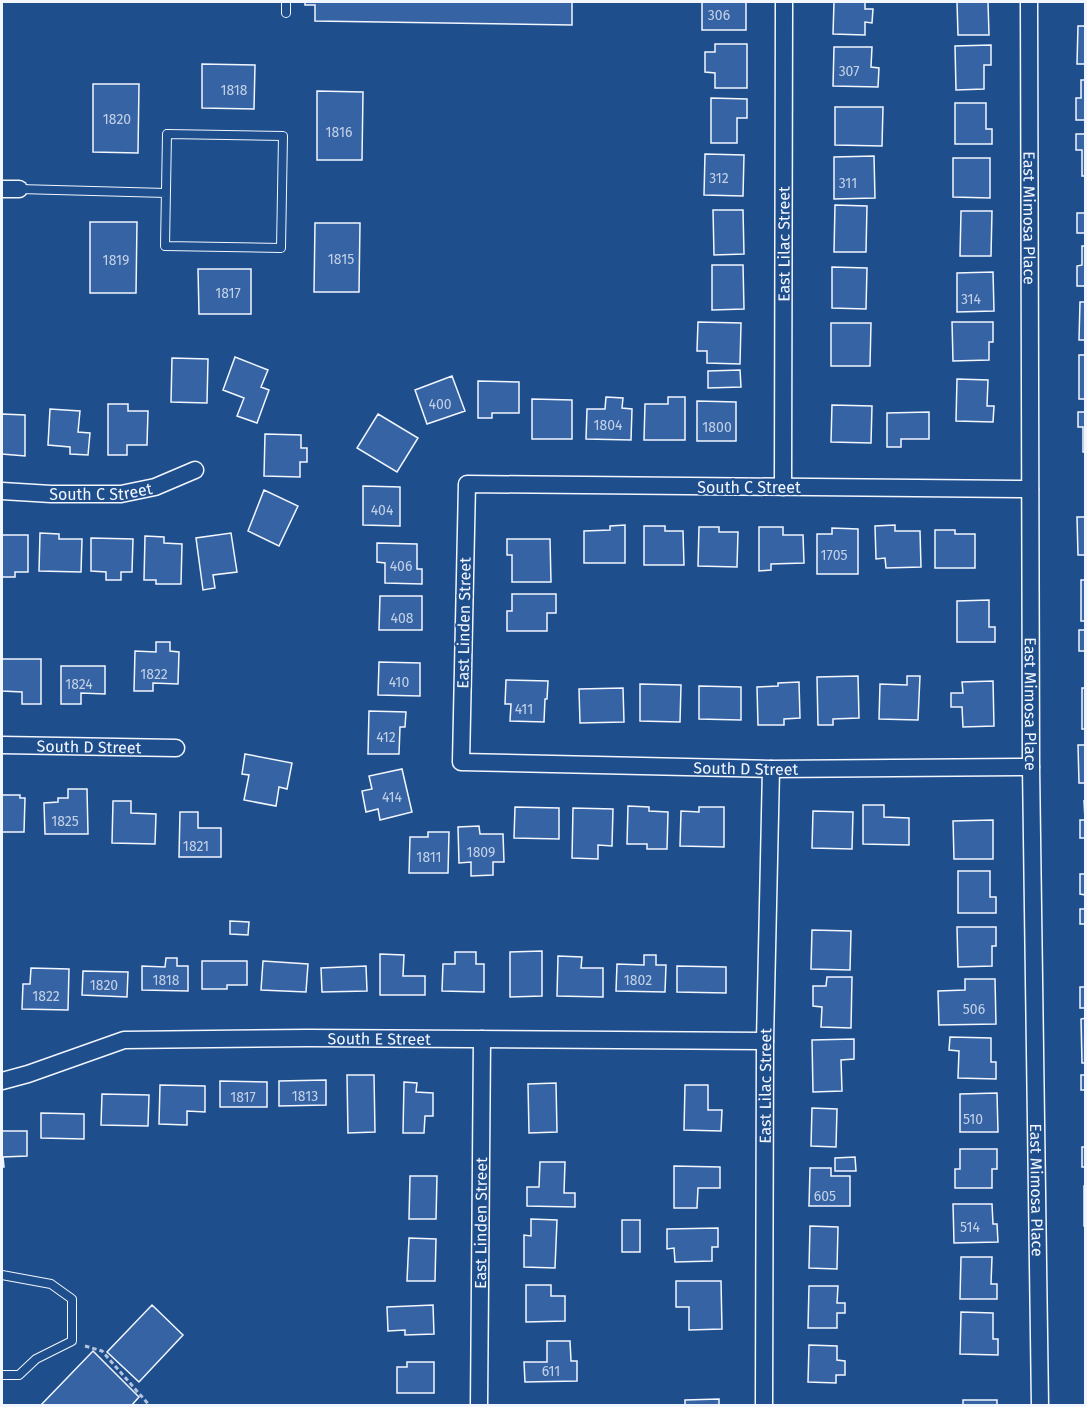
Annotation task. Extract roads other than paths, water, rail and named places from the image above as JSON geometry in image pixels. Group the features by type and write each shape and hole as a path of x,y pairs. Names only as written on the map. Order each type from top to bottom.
{"street":[{"name":"East Lilac Street","path":"783,487 784,2"},
{"name":"East Mimosa Place","path":"1029,2 1031,767 1040,1406"},
{"path":"2,189 19,189"},
{"name":"South C Street","path":"2,490 51,494 120,494 155,487 195,470"},
{"name":"South C Street","path":"467,484 1030,489"},
{"name":"East Linden Street","path":"461,762 467,484"},
{"name":"South D Street","path":"2,745 176,748"},
{"name":"South D Street","path":"461,762 771,769 1031,767"},
{"name":"East Lilac Street","path":"764,1406 765,1041 771,769"},
{"name":"East Linden Street","path":"479,1406 482,1039"},
{"name":"South E Street","path":"2,1081 124,1040 765,1041"}],"lane":[{"path":"286,2 286,13"},
{"path":"167,134 283,136 281,248 165,246 166,193 167,134"},
{"path":"19,189 166,193"},
{"path":"2,1275 51,1284 72,1299 72,1341 36,1359 19,1375 2,1375"}]}
